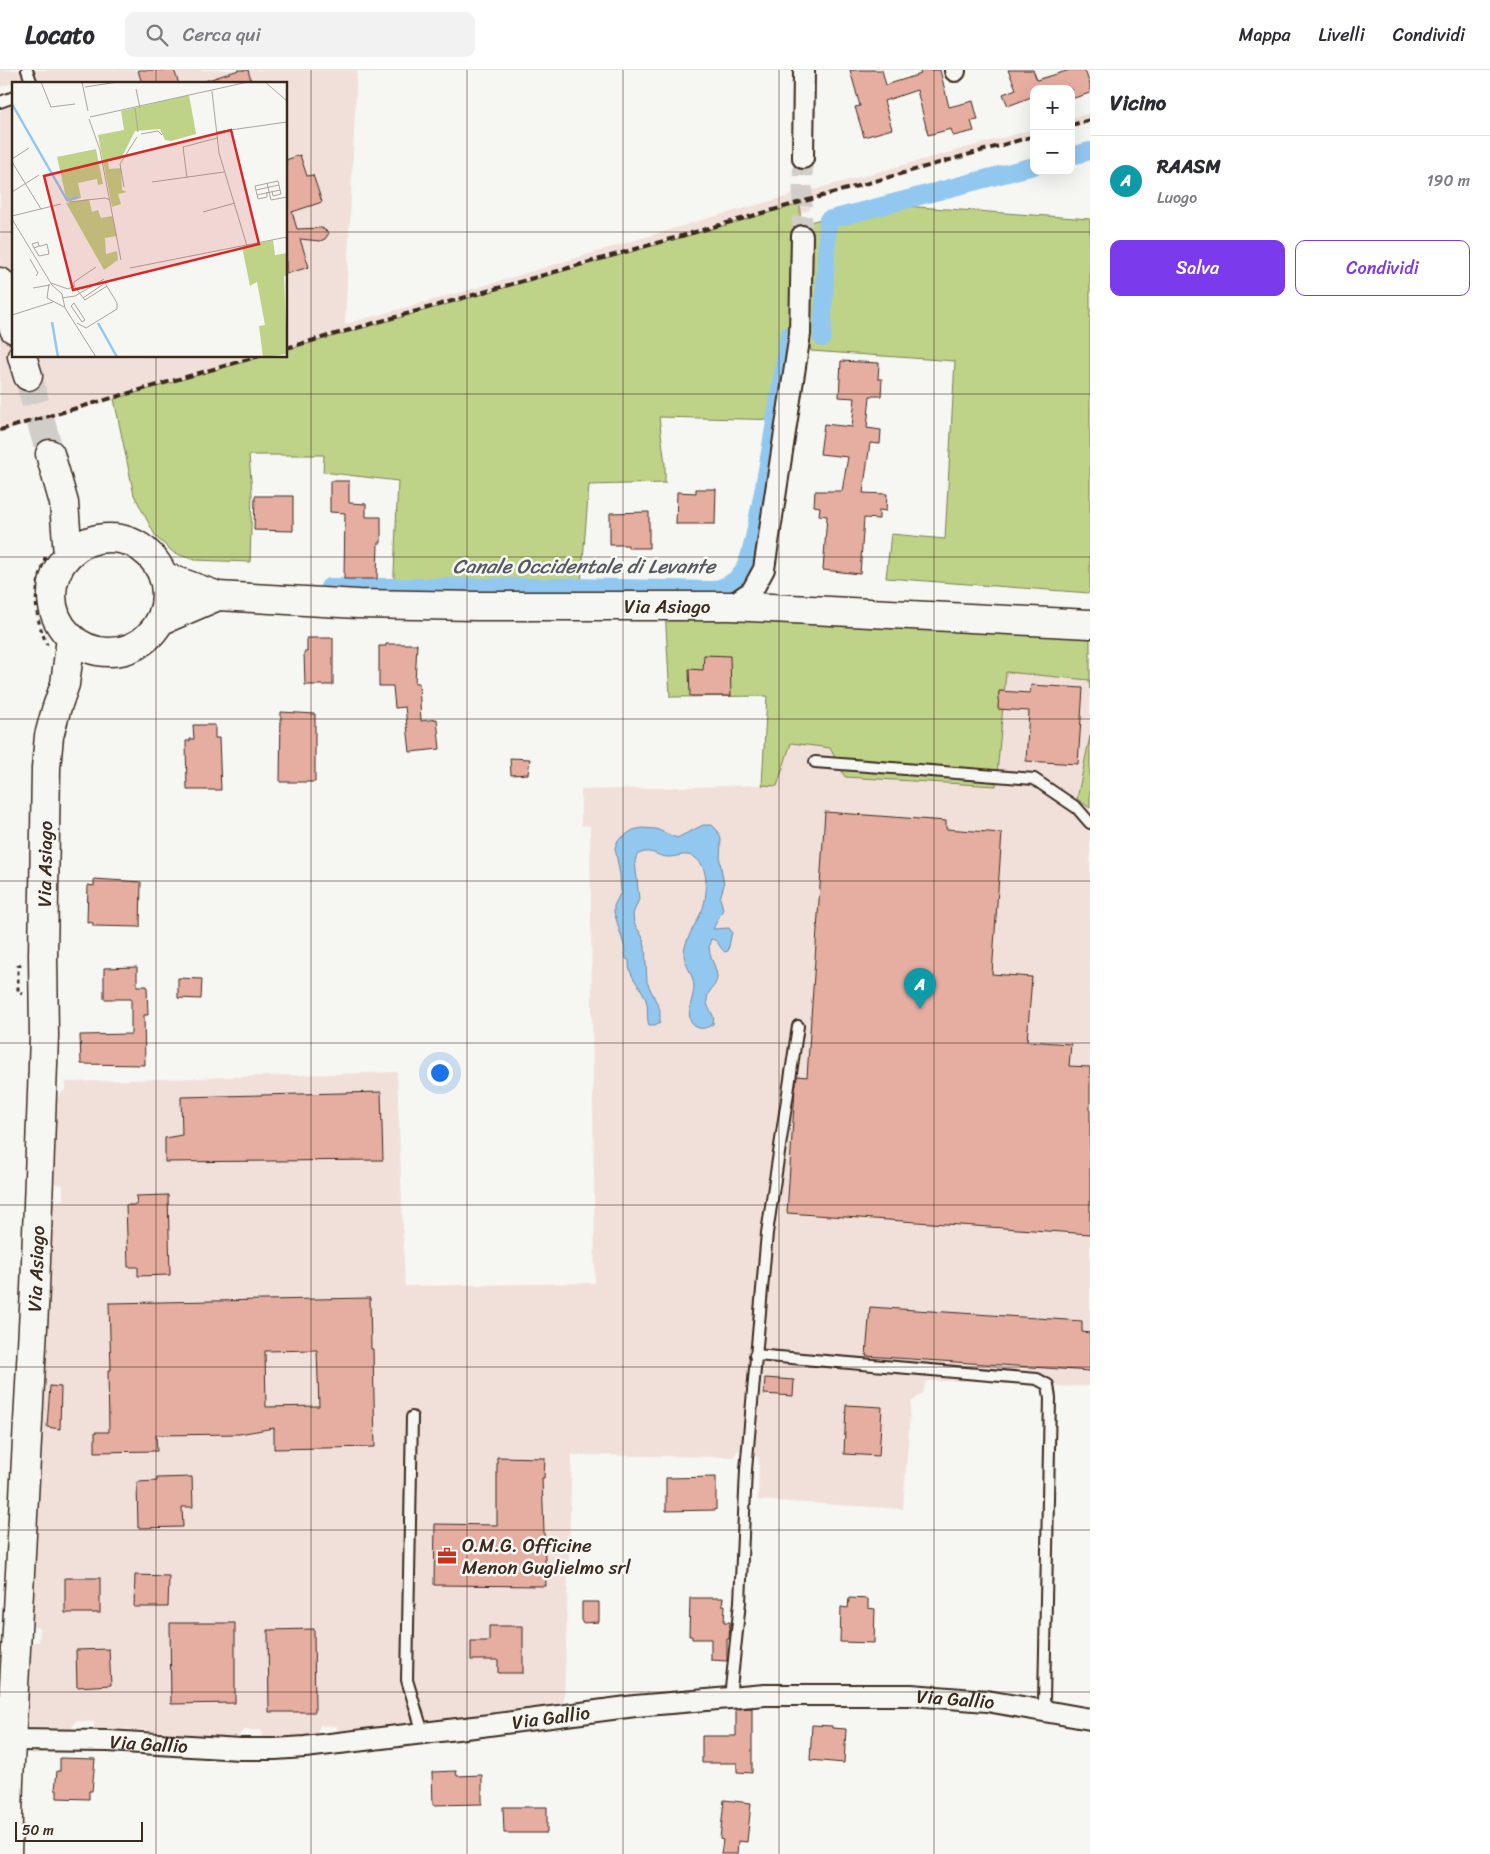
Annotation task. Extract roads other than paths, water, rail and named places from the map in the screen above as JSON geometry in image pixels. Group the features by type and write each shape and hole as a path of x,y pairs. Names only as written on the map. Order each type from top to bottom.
{"main road":[{"path":"0,282 12,321"},
{"path":"50,454 64,503 57,554"},
{"path":"64,503 102,539"},
{"name":"Via Asiago","path":"60,644 83,646 97,651 115,652 133,647 149,636 160,621 165,607 166,591 163,576 153,559 139,546 121,539 102,539 89,542 57,554 58,570 52,588 52,606 59,624 60,644 65,684"},
{"name":"Via Asiago","path":"163,576 218,596 358,604 730,606"},
{"name":"Via Asiago","path":"160,621 218,596"},
{"path":"730,606 1090,624"},
{"name":"Via Asiago","path":"7,1854 38,1209 44,1036 43,955 46,768 49,736 65,684 97,651"}],"street":[{"path":"803,158 804,70"},
{"name":"Via Asiago","path":"730,606 752,591 764,569 800,334 802,236"},
{"path":"764,569 773,598 781,608"},
{"name":"Via Gallio","path":"11,1740 108,1741 240,1749 276,1749 635,1706 766,1695 911,1695 987,1701 1090,1718"}],"lane":[{"path":"27,70 31,82"},
{"path":"0,102 12,98"},
{"path":"815,762 1034,779 1077,808 1090,823"},
{"path":"730,1698 740,1602 746,1470 767,1233 798,1026"},
{"path":"755,1355 1037,1379 1048,1385 1050,1398 1044,1701 1052,1712"},
{"path":"412,1417 407,1680 423,1732"}],"water":[{"path":"703,825 712,825 718,831 721,839 720,861 724,885 720,898 723,909 713,929 729,928 732,932 728,951 725,952 714,940 711,939 709,944 717,977 707,998 714,1021 713,1024 706,1028 699,1028 691,1021 690,1010 694,983 684,954 686,943 705,901 706,877 704,869 695,858 688,855 664,857 646,852 637,855 635,861 639,899 633,914 634,923 642,936 645,946 647,982 660,1010 660,1022 655,1025 649,1025 646,1000 633,977 629,967 629,960 626,959 624,945 614,912 614,906 621,892 615,848 618,840 633,830 642,828 656,829 677,838"}],"waterway":[{"name":"Canale Occidentale di Levante","path":"1075,155 1090,151"},
{"name":"Canale Occidentale di Levante","path":"822,338 828,220 1030,167"},
{"name":"Canale Occidentale di Levante","path":"329,587 573,587 712,590 727,585 742,572 752,547 789,335"}],"tunnel":[{"path":"802,236 803,158"},
{"path":"28,376 50,454"}],"railway":[{"path":"1075,124 1090,120"},
{"path":"288,347 1030,137"},
{"path":"0,430 252,358"}],"place":[{"name":"RAASM","path":"920,1009"},
{"name":"O.M.G. Officine Menon Guglielmo srl","path":"447,1556"}]}
